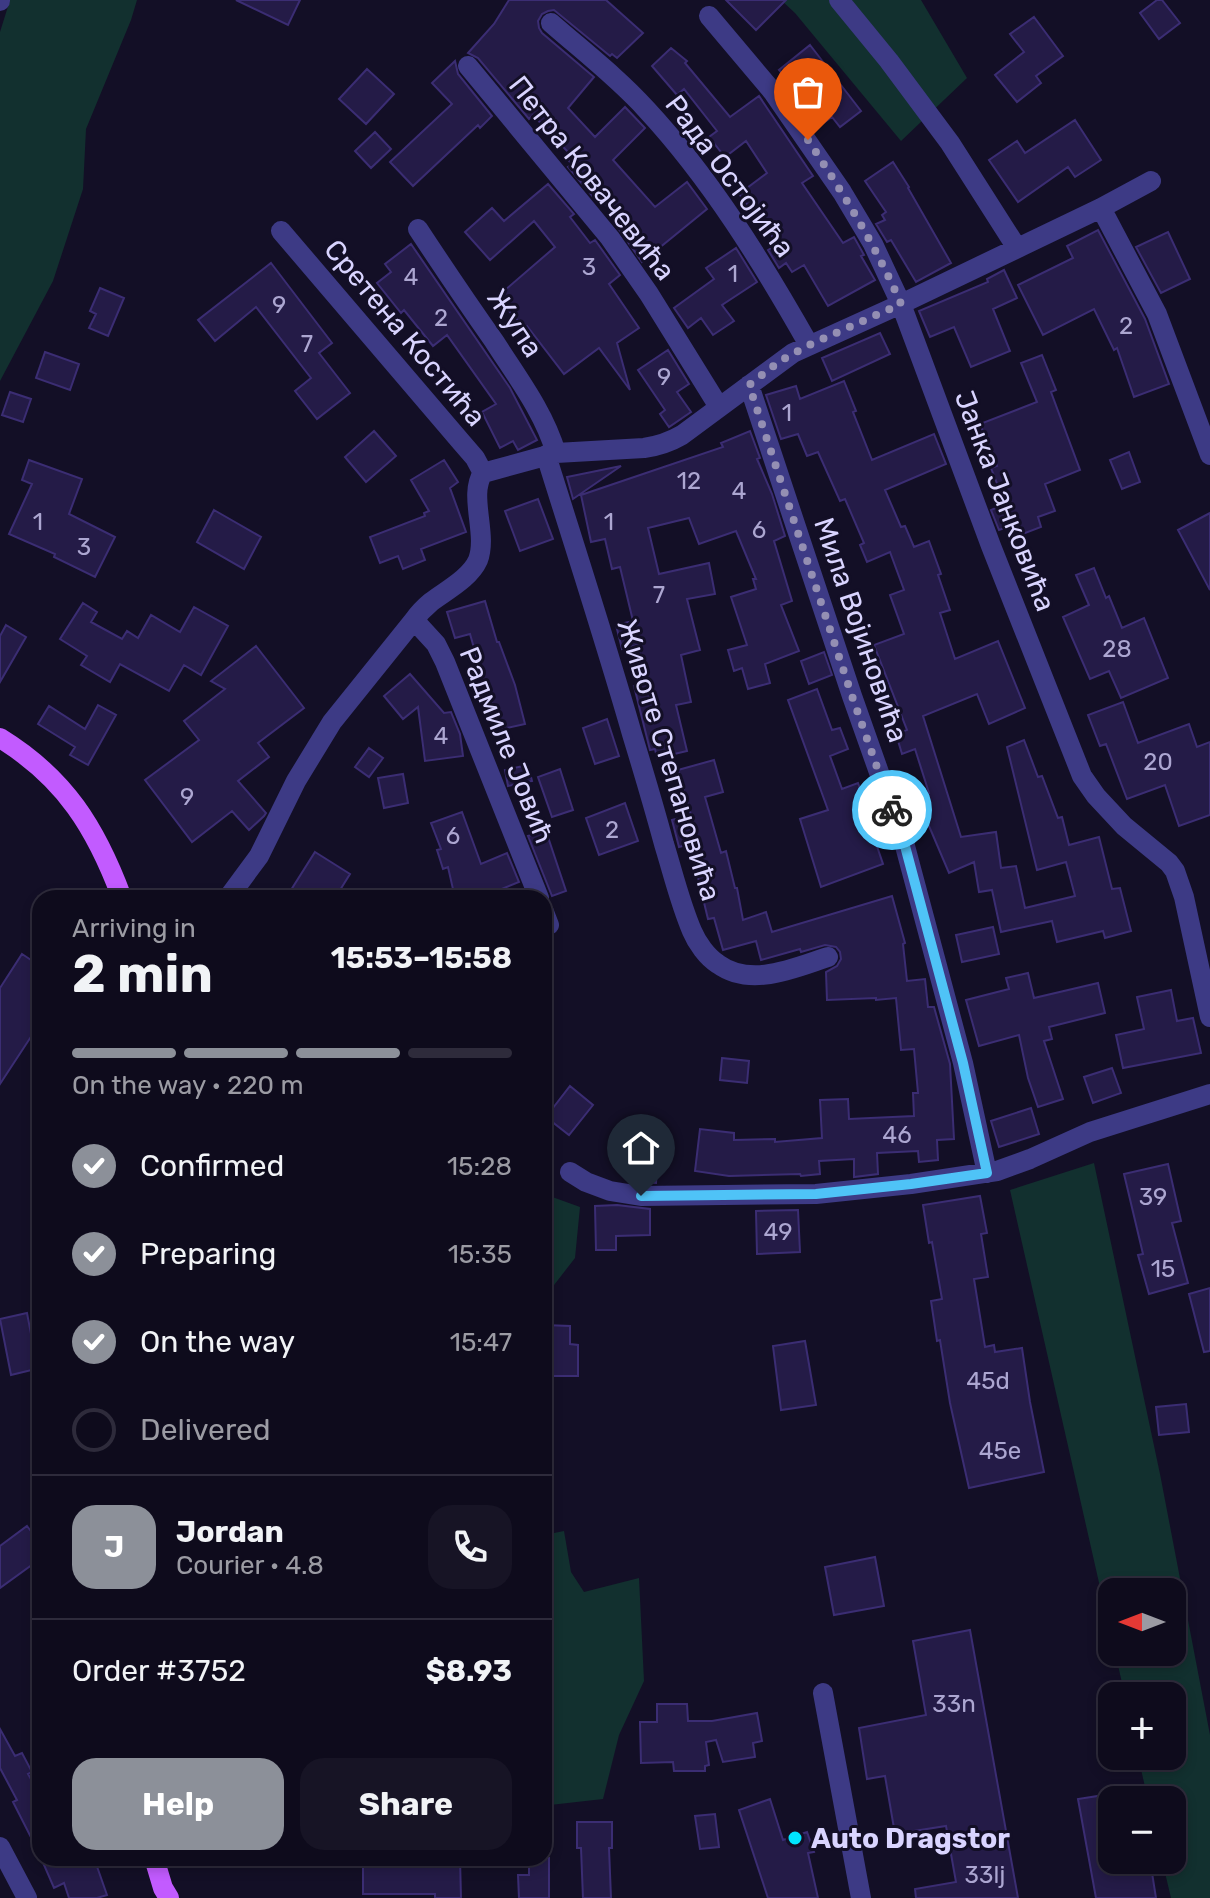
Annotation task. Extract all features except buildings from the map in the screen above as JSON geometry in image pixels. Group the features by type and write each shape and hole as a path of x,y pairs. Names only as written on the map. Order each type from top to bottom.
{"main road":[{"path":"0,738 23,753 61,786 100,845 119,890"},
{"path":"156,1866 169,1898"}],"street":[{"path":"839,0 950,143 1017,248"},
{"name":"Јанка Јанковића","path":"709,16 773,92 834,179 873,244 901,304 991,546 1082,776 1124,826 1169,863 1179,880 1210,1017"},
{"name":"Рада Остојића","path":"551,23 644,106 673,139 775,284 809,345"},
{"name":"Петра Ковачевића","path":"468,66 610,238 649,294 719,407"},
{"path":"234,890 259,856 296,781 332,722 428,604 467,575 476,564 481,540 478,482 483,473 551,454 663,444 682,435 780,361 809,345 901,304 1151,181"},
{"path":"1101,208 1157,314 1210,455"},
{"name":"Жупа","path":"418,229 542,416 551,437 551,454"},
{"name":"Сретена Костића","path":"281,231 469,451 483,473"},
{"name":"Мила Војиновића","path":"749,385 905,846 963,1063 987,1173"},
{"name":"Животе Степановића","path":"551,454 693,935 717,964 735,973 758,976 828,957"},
{"name":"Радмиле Јовић","path":"414,620 436,644 445,662 536,890"},
{"path":"570,1172 610,1191 641,1196 816,1194 911,1184 987,1173 1015,1165 1090,1132 1210,1094"},
{"path":"823,1693 861,1898"},
{"path":"0,1847 27,1898"}],"green space":[{"path":"10,0 137,0 86,129 83,189 53,281 0,381 0,32"},
{"path":"781,0 921,0 967,78 901,141"},
{"path":"1094,1163 1180,1578 1098,1578 1010,1190"},
{"path":"552,1197 580,1207 575,1258 552,1288"},
{"path":"564,1531 571,1572 584,1592 639,1578 644,1681 619,1735 603,1799 552,1805 552,1533"},
{"path":"1186,1610 1210,1735 1210,1898 1171,1898 1165,1874 1186,1874 1186,1786 1145,1786 1141,1770 1186,1770 1186,1682 1122,1682 1118,1666 1186,1666"}],"way so far":[{"path":"808,140 873,244 901,304 809,345 780,361 749,385 892,810"}],"place":[{"name":"Auto Dragstor","path":"795,1838"}],"route":[{"path":"641,1196 816,1194 987,1173 963,1063 905,846 892,810"}]}
